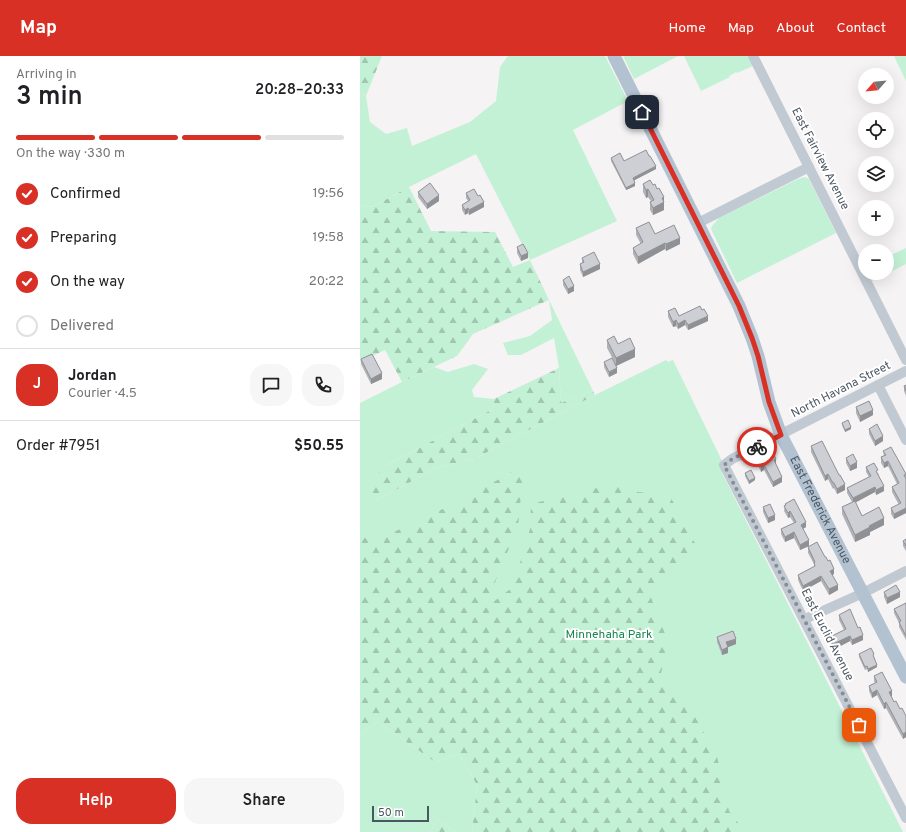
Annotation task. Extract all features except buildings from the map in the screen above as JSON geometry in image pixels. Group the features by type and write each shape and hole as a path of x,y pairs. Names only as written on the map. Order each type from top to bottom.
{"main road":[{"name":"East Frederick Avenue","path":"614,56 747,324 758,356 769,402 781,435 906,676"}],"street":[{"name":"East Fairview Avenue","path":"753,56 906,360"},
{"path":"698,223 809,167"},
{"name":"North Havana Street","path":"724,465 732,459 906,372"},
{"path":"878,385 906,440"},
{"name":"East Euclid Avenue","path":"724,465 906,818"},
{"path":"804,619 863,593 906,571"}],"green space":[{"path":"360,56 382,56 366,96 360,94"},
{"path":"508,56 605,56 628,101 573,130 617,221 530,260 476,154 372,207 360,205 360,94 366,96 370,122 386,134 407,128 412,146 470,122 496,101 500,67"},
{"path":"623,56 678,56 634,79"},
{"path":"684,56 748,56 753,66 737,73 736,72 729,76 730,77 701,91"},
{"path":"894,56 906,56 906,81"},
{"path":"805,177 809,179 836,233 737,283 711,229 712,226 719,218 798,179"},
{"path":"409,187 431,231 495,232 513,267 530,260 549,300 473,334 457,356 402,382 385,350 360,362 360,205 372,207"},
{"path":"906,248 906,264 894,270 894,254"},
{"path":"549,300 593,391 561,403 559,368 554,338 521,355 508,355 503,343 530,336 552,320"},
{"name":"Minnehaha Park","path":"666,360 668,362 673,360 724,465 722,473 903,832 514,832 410,628 360,652 360,403 434,367 448,372 474,364 488,369 472,390 474,397 494,399 493,409 381,468 368,505 434,469 478,457 595,395"},
{"path":"559,368 561,403 593,391 595,395 478,457 434,469 368,505 369,492 381,468 493,409 494,399"},
{"path":"524,465 518,526 484,609 513,587 530,529 531,504 617,483 638,492 669,494 698,549 659,583 650,595 669,644 661,673 694,715 717,756 729,811 745,832 472,832 477,785 459,754 435,762 378,722 360,734 360,538 381,538 462,500"},
{"path":"378,722 435,762 459,754 477,785 472,832 455,832 438,819 430,832 360,832 360,734"},
{"path":"438,819 455,832 430,832"}],"way so far":[{"path":"757,447 732,459 724,465 859,725"}],"route":[{"path":"642,112 739,306 752,338 769,402 781,435 757,447"}]}
